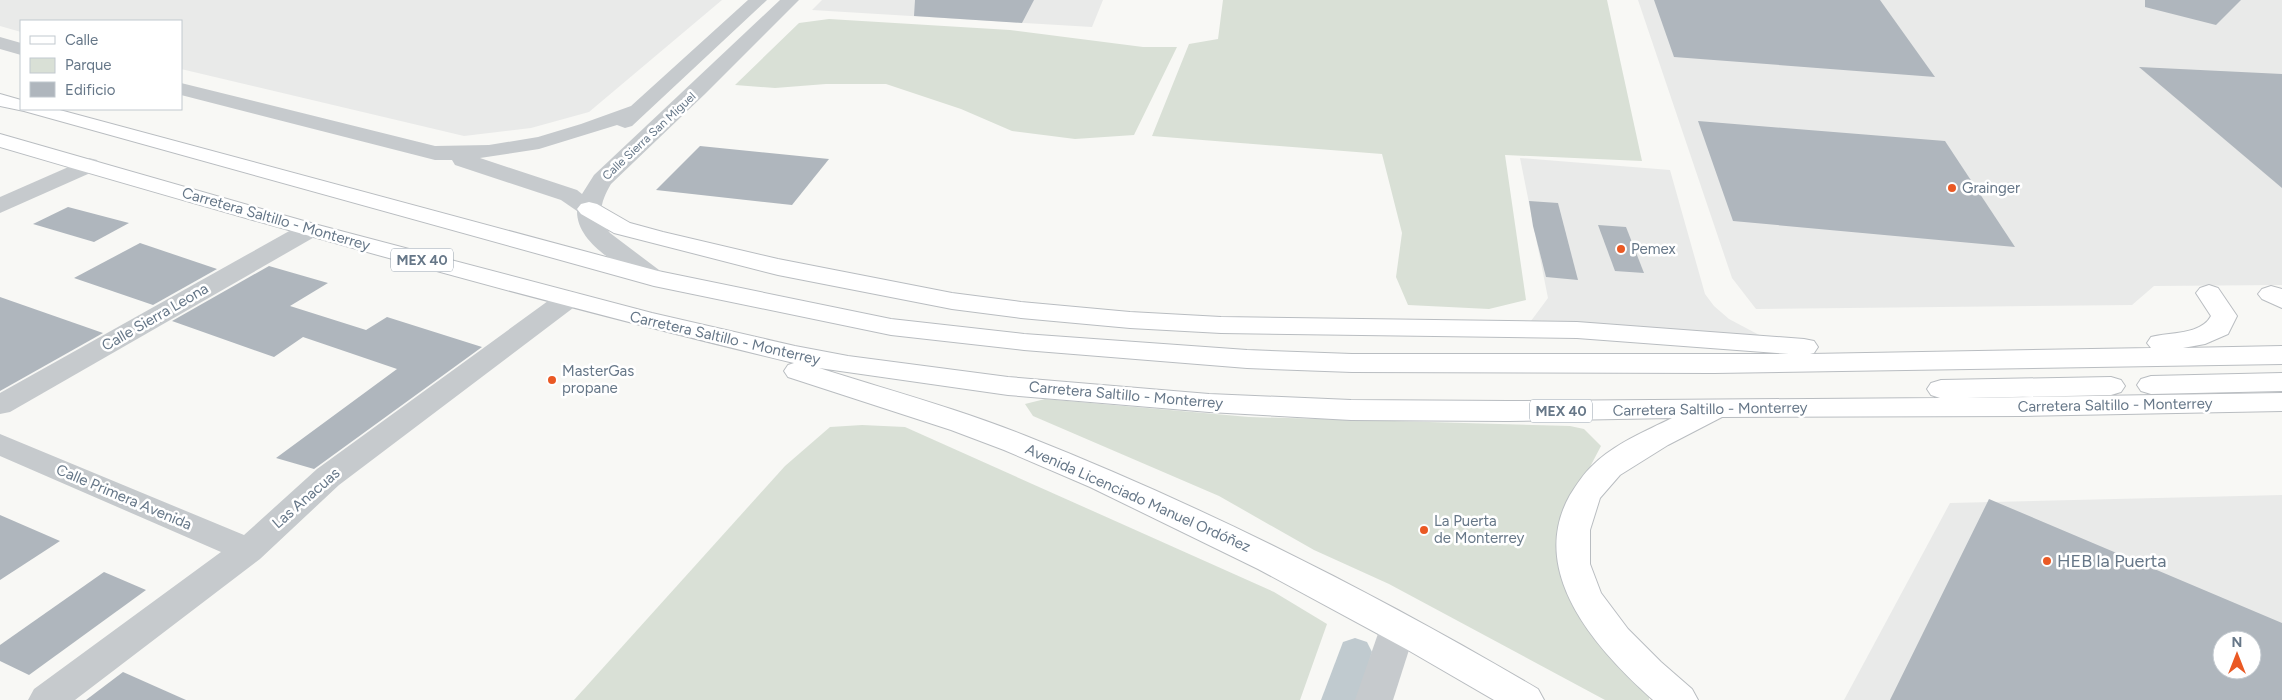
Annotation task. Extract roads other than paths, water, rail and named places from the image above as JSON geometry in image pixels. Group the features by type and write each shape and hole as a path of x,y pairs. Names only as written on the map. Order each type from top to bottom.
{"main road":[{"path":"0,100 20,106"},
{"path":"37,110 654,278 777,305 891,327 1079,348 1247,360 1352,363 1714,364 2282,355"},
{"name":"Carretera Saltillo - Monterrey","path":"0,140 309,230 568,299 731,340 848,365 939,378 1089,394 1380,410 1508,411 2013,407 2282,402"},
{"path":"589,209 622,228 637,234 778,267 925,296 1048,313 1221,325"},
{"path":"2091,359 2208,334 2218,328 2224,316 2219,306 2209,294"},
{"path":"891,327 1014,322 1577,330 1701,338 1952,360"},
{"name":"Avenida Licenciado Manuel Ordóñez","path":"731,340 787,368 961,424 1014,443 1087,474 1261,554 1398,628 1525,700"},
{"path":"1774,408 1852,394 1953,389 2282,382"},
{"path":"1679,700 1640,663 1592,608 1580,586 1573,564 1576,515 1588,492 1604,472 1618,460 1652,440 1719,408"},
{"path":"1640,663 1654,684 1658,700"}],"street":[{"name":"Calle Sierra San Miguel","path":"650,136 625,135 620,132 620,127 758,0"},
{"name":"Calle Sierra San Miguel","path":"589,209 592,195 602,180 790,0"},
{"path":"0,43 20,49"},
{"path":"182,89 435,153 496,170 569,195 589,209 594,231 603,242 654,278"},
{"path":"435,153 465,154 503,151 564,138 638,110"},
{"path":"0,206 89,165"},
{"name":"Calle Sierra Leona","path":"0,405 309,230"},
{"name":"Las Anacuas","path":"47,700 248,550 328,477 568,299"},
{"name":"Calle Primera Avenida","path":"0,444 248,550"},
{"path":"1374,700 1398,628"}],"waterway":[{"path":"1339,700 1355,652"}],"place":[{"name":"Grainger","path":"1952,188"},
{"name":"Pemex","path":"1621,249"},
{"name":"MasterGas propane","path":"552,380"},
{"name":"La Puerta de Monterrey","path":"1424,530"},
{"name":"HEB la Puerta","path":"2047,561"}]}
